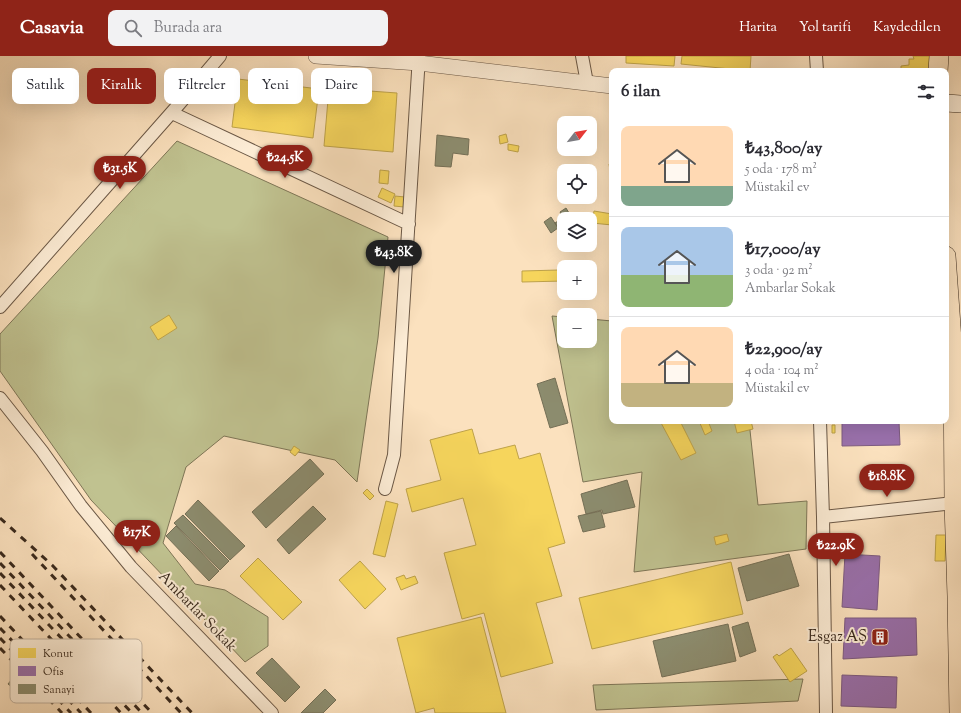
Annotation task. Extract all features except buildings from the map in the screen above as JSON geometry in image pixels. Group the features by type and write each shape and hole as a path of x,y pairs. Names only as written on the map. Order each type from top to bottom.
{"main road":[{"path":"938,68 939,56"},
{"path":"949,103 961,104"},
{"path":"949,298 953,354 954,503 959,713"},
{"path":"953,354 961,318"}],"street":[{"path":"0,307 172,113 220,56"},
{"path":"316,56 419,59 609,86"},
{"path":"582,56 587,83"},
{"path":"816,56 817,68"},
{"path":"386,489 394,455 419,59"},
{"path":"172,113 409,224"},
{"name":"Ambarlar Sokak","path":"0,398 42,451 81,506 131,567 272,713"},
{"path":"820,424 826,713"},
{"path":"823,517 954,503"}],"green space":[{"path":"177,141 388,237 378,338 357,482 335,460 224,436 186,467 163,543 195,584 225,590 268,617 268,646 245,662 91,500 0,371 0,334"},
{"path":"552,316 557,316 557,343"},
{"path":"597,320 609,321 609,424 749,424 758,505 807,501 806,549 634,572 642,472 583,482 558,348 597,348"},
{"path":"803,679 798,701 596,710 593,685"}],"railway":[{"path":"0,518 52,565 122,639"},
{"path":"0,552 82,639"},
{"path":"32,554 112,639"},
{"path":"0,563 72,639"},
{"path":"0,573 62,639"},
{"path":"0,585 51,639"},
{"path":"0,616 22,639"},
{"path":"0,628 10,639"},
{"path":"0,638 10,649"},
{"path":"0,648 10,658"},
{"path":"142,660 192,713"},
{"path":"142,671 181,713"},
{"path":"142,702 152,713"},
{"path":"52,703 62,713"},
{"path":"62,703 71,713"},
{"path":"71,703 81,713"},
{"path":"82,703 91,713"},
{"path":"112,703 121,713"},
{"path":"123,703 132,713"},
{"path":"133,703 142,713"}],"place":[{"name":"Esgaz AŞ","path":"880,637"}]}
